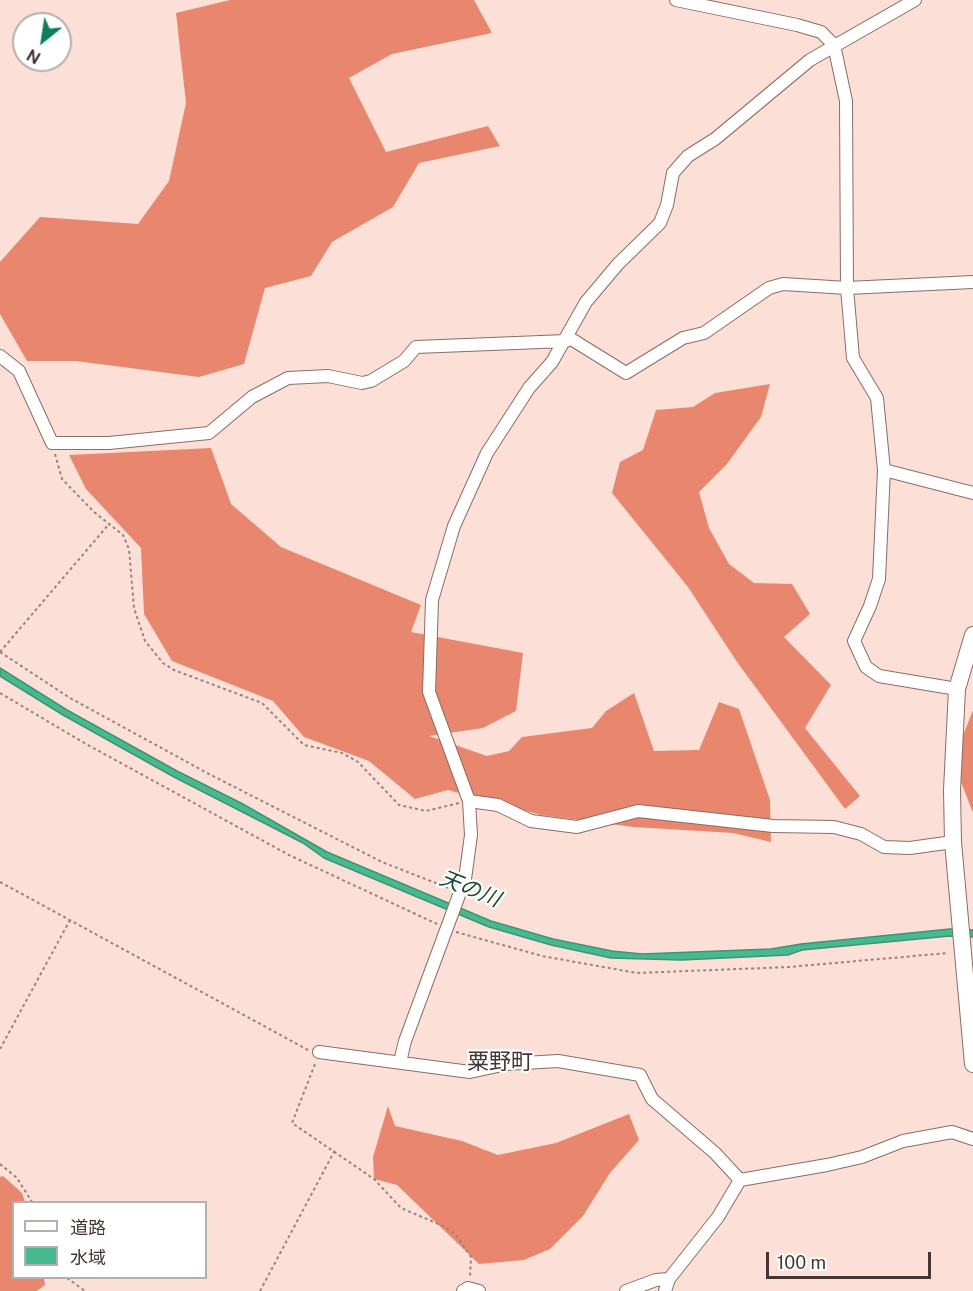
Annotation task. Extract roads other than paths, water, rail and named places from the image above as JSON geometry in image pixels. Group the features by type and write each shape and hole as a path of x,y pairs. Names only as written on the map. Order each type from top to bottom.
{"street":[{"path":"676,0 797,25 821,32 834,45 846,101 847,288 853,358 877,398 884,470 879,579 870,606 854,640 866,668 879,675 957,689"},
{"path":"400,1062 405,1041 460,893 471,835 469,801 429,692 432,600 454,526 487,453 529,388 567,339 586,302 618,264 660,223 668,205 674,173 688,156 715,139 810,60 915,0"},
{"path":"0,356 19,371 52,443 109,443 209,433 252,398 288,378 328,376 362,383 371,381 404,361 416,347 567,339 626,373 683,338 704,333 769,288 783,284 847,288 973,282"},
{"path":"884,470 973,493"},
{"path":"973,635 957,689 952,790 953,842 973,1064"},
{"path":"469,801 498,805 531,821 577,827 638,811 773,826 834,827 861,834 884,847 910,849 953,842"},
{"path":"320,1052 400,1062 426,1068 470,1072 507,1064 558,1061 640,1076 652,1099 715,1153 740,1180"},
{"path":"626,1291 656,1280 667,1285 718,1217 740,1180 827,1165 862,1157 903,1141 952,1132 973,1139"}],"water":[{"path":"0,668 67,710 327,852 491,921 553,939 612,951 642,954 771,949 950,929 973,930 973,937 950,936 802,950 788,955 681,960 611,958 551,945 489,927 324,858 303,843 174,777 63,715 0,676"}],"district":[{"name":"粟野町","path":"500,1062"}],"water label":[{"name":"天の川","path":"470,889"}]}
